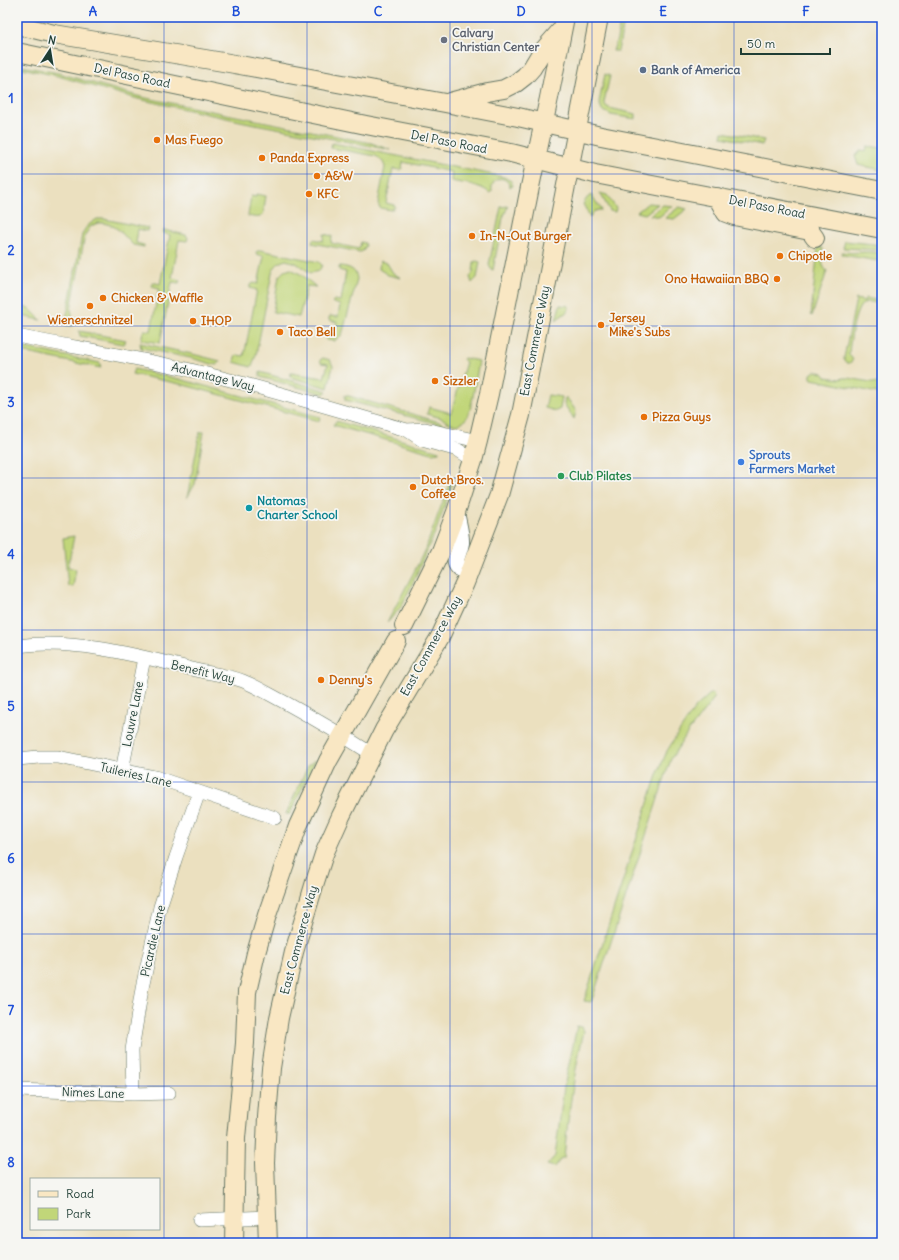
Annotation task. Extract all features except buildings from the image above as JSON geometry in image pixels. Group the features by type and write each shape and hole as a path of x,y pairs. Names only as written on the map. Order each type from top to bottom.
{"main road":[{"name":"East Commerce Way","path":"268,1243 265,1163 266,1117 271,1068 286,985 304,914 324,854 341,816 384,730 440,637 468,575 499,495 521,415 599,17"},
{"path":"445,103 486,92 504,89 516,83 532,68 540,53 564,22"},
{"path":"234,1243 236,1138 245,1043 247,992 267,915 298,826 328,761 400,634 441,551 456,512 473,460 489,394 564,22"},
{"path":"17,26 54,34 229,63 445,103 577,131 882,191"},
{"name":"Del Paso Road","path":"17,52 536,159 595,174 882,229"},
{"path":"717,197 726,213 734,216 810,230 815,238"}],"street":[{"name":"Advantage Way","path":"17,336 199,372 407,430 422,440 458,450 473,460"},
{"name":"Advantage Way","path":"407,430 425,429 478,441"},
{"path":"456,512 461,543 455,559 459,569 468,575"},
{"name":"Benefit Way","path":"17,646 34,644 70,645 144,658 206,673 226,675 256,687 318,721 372,754"},
{"name":"Louvre Lane","path":"122,771 144,658"},
{"name":"Tuileries Lane","path":"17,759 58,757 155,777 275,818"},
{"name":"Picardie Lane","path":"133,1094 132,1050 142,988 160,907 199,792"},
{"name":"Nimes Lane","path":"17,1090 133,1094 169,1093"},
{"path":"199,1220 266,1217"}],"green space":[{"path":"621,17 625,17 618,51 613,51 617,39"},
{"path":"17,65 58,73 141,97 371,143 391,150 245,122 138,99 58,76 17,67"},
{"path":"605,74 610,76 604,102 606,106 636,114 636,119 611,115 602,110 599,102"},
{"path":"723,132 764,140 762,145 722,137"},
{"path":"332,143 504,177 511,181 513,186 510,187 505,180 499,179 493,183 492,191 490,193 477,186 451,181 452,172 403,162 402,169 393,169 386,203 394,205 395,207 391,210 380,208 378,203 385,167 383,162 376,156 331,148"},
{"path":"867,146 882,148 882,170 858,165 855,156 860,150 866,151"},
{"path":"600,193 607,195 616,208 615,212 610,211"},
{"path":"256,194 266,196 263,215 258,217 248,216 251,196 256,197"},
{"path":"591,195 602,210 595,211 590,217 583,204"},
{"path":"648,203 658,204 645,214 637,212"},
{"path":"663,205 672,206 659,217 650,215"},
{"path":"508,206 503,218 493,270 489,265 501,207"},
{"path":"679,207 687,209 674,219 665,218"},
{"path":"97,219 104,219 148,228 147,231 138,229 136,243 144,245 144,247 133,245 119,230 111,225 98,223 91,226 85,235 71,309 73,322 72,326 65,325 82,235 84,230"},
{"path":"164,230 186,235 188,238 187,241 179,240 172,278 180,280 179,283 172,282 160,343 141,340 144,330 151,331 159,288 152,286 152,282 160,284 170,235 163,233"},
{"path":"324,234 332,236 331,243 359,249 361,242 365,243 366,245 363,251 360,252 312,243 313,239 323,241"},
{"path":"845,241 882,245 882,250 843,248"},
{"path":"818,247 823,248 822,263 827,271 812,316 811,315"},
{"path":"260,250 319,262 322,265 319,271 311,273 296,263 286,260 276,266 272,273 256,355 251,367 234,362 237,355 244,356 257,290 250,288 250,285 254,283 258,284 264,256 256,254 256,252"},
{"path":"842,252 879,253 878,261 843,255"},
{"path":"380,261 387,263 393,273 401,278 388,275 379,269"},
{"path":"474,262 480,262 477,278 472,283 470,277 473,272"},
{"path":"340,266 347,267 354,271 357,280 342,335 334,341 326,340 325,337 327,335 334,336 337,322 329,320 330,316 338,317 340,305 332,302 334,300 341,301 346,272 339,270"},
{"path":"291,269 302,275 316,287 307,286 299,317 273,312 279,276 284,271"},
{"path":"865,298 877,300 876,303 864,303 855,318 849,354 853,360 850,363 847,363 844,358 856,299 865,301"},
{"path":"560,305 569,306 568,311 556,320"},
{"path":"17,306 29,308 41,320 17,315"},
{"path":"79,331 126,340 123,344 80,336"},
{"path":"140,343 220,361 216,365 191,358 141,348"},
{"path":"17,346 100,363 101,368 17,351"},
{"path":"323,358 330,360 333,366 328,388 290,377 291,373 324,378 328,364 321,363 320,360"},
{"path":"464,358 479,361 473,397 466,419 458,425 451,424 441,418 427,414 429,407 451,413 466,362 463,360"},
{"path":"134,369 179,379 320,417 319,421 180,384 132,374"},
{"path":"815,371 823,373 826,377 840,379 848,378 882,384 882,394 812,379 811,374"},
{"path":"260,372 327,391 324,394 260,377"},
{"path":"345,395 440,422 446,426 345,400"},
{"path":"548,395 562,397 560,409 556,411 545,408"},
{"path":"565,398 567,398 576,411 574,419 564,404"},
{"path":"336,421 439,452 432,453 333,425"},
{"path":"200,432 204,432 195,484 187,498"},
{"path":"455,476 437,528 410,589 401,607 387,623 427,545 450,482"},
{"path":"74,536 68,567 76,569 73,587 68,586 63,538"},
{"path":"711,693 715,697 688,732 671,759 592,1000 591,1002 584,1001 657,775 667,751 677,735 695,708"},
{"path":"314,760 315,761 290,814 286,814 308,766"},
{"path":"577,1026 582,1027 584,1031 572,1094 564,1158 561,1158 555,1167 547,1165 555,1156 564,1087"}],"place":[{"name":"Calvary Christian Center","path":"444,40"},
{"name":"Bank of America","path":"643,70"},
{"name":"Mas Fuego","path":"157,140"},
{"name":"Panda Express","path":"262,158"},
{"name":"A&W","path":"317,176"},
{"name":"KFC","path":"309,194"},
{"name":"In-N-Out Burger","path":"472,236"},
{"name":"Chipotle","path":"780,256"},
{"name":"Ono Hawaiian BBQ","path":"777,279"},
{"name":"Chicken & Waffle","path":"103,298"},
{"name":"Wienerschnitzel","path":"90,306"},
{"name":"IHOP","path":"193,321"},
{"name":"Jersey Mike's Subs","path":"601,325"},
{"name":"Taco Bell","path":"280,332"},
{"name":"Sizzler","path":"435,381"},
{"name":"Pizza Guys","path":"644,417"},
{"name":"Sprouts Farmers Market","path":"741,462"},
{"name":"Club Pilates","path":"561,476"},
{"name":"Dutch Bros. Coffee","path":"413,487"},
{"name":"Natomas Charter School","path":"249,508"},
{"name":"Denny's","path":"321,680"}]}
